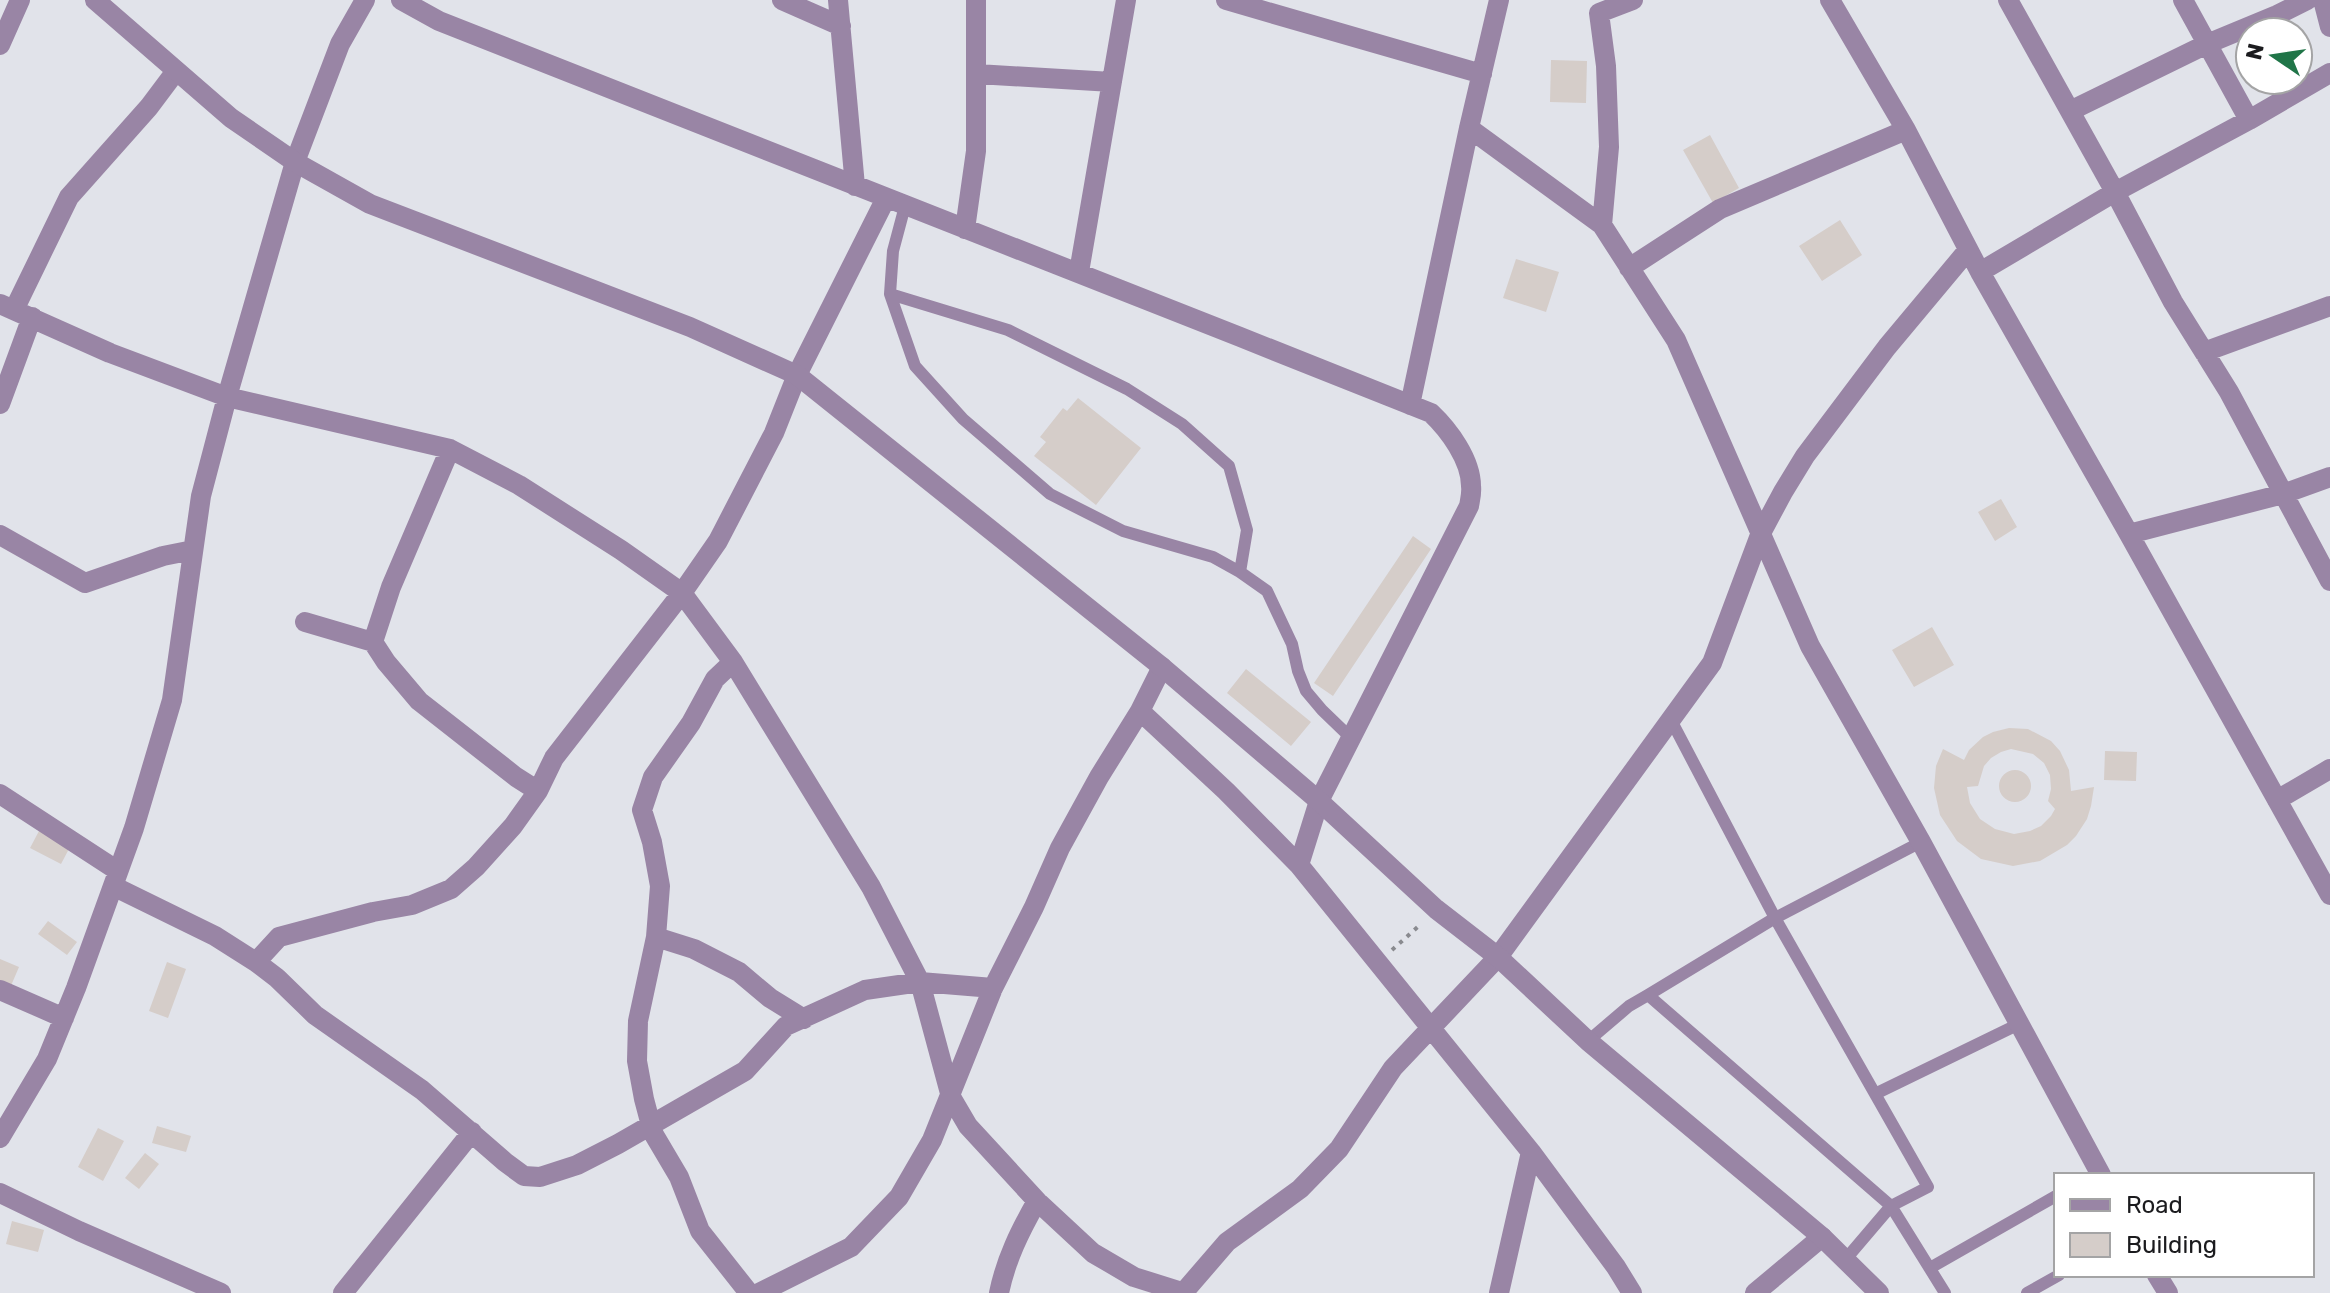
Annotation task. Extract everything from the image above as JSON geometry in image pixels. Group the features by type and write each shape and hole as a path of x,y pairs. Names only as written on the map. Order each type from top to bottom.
{"street":[{"path":"0,45 20,0"},
{"path":"95,0 231,118 295,162 370,204 690,327 797,375 1162,667 1319,801 1436,909 1498,957 1588,1041 1822,1237 1870,1290"},
{"path":"0,1138 47,1059 134,828 172,700 201,496 227,397 295,162 340,44 365,0"},
{"path":"401,0 439,21 1431,413 1443,425 1465,461 1472,484 1469,506 1319,801 1299,865"},
{"path":"782,0 841,26"},
{"path":"838,0 855,186"},
{"path":"965,229 976,151 976,0"},
{"path":"1079,272 1126,0"},
{"path":"1226,0 1482,74"},
{"path":"1410,405 1499,0"},
{"path":"1602,225 1609,147 1606,66 1599,13 1633,0"},
{"path":"1830,0 1906,130 1980,272 2330,895"},
{"path":"2008,0 2173,302 2229,392 2330,581"},
{"path":"2183,0 2249,120"},
{"path":"2070,111 2207,44 2307,0"},
{"path":"2323,0 2330,27"},
{"path":"0,404 15,310 69,197 149,107 176,71"},
{"path":"1980,272 2115,192 2330,73"},
{"path":"977,74 1112,82"},
{"path":"1469,128 1602,225 1676,340 1810,646 1921,842 2097,1173"},
{"path":"1629,268 1720,209 1906,130"},
{"path":"256,962 279,937 412,905 451,889 513,826 538,791 554,758 682,593 718,541 774,433 797,375 895,202"},
{"path":"15,310 110,353 227,397 450,449 519,485 682,593 733,662 871,887 920,982 951,1097 968,1126 1037,1201 1132,1285 1184,1293 1227,1242 1300,1189 1339,1149 1393,1068 1498,957 1712,663 1760,535 1805,456 1887,347 1968,250"},
{"path":"2204,352 2330,306"},
{"path":"373,642 396,573 450,449"},
{"path":"2129,534 2283,494 2330,477"},
{"path":"0,535 85,583 163,556 193,550"},
{"path":"305,622 373,642 419,701 538,791"},
{"path":"733,662 715,679 691,723 653,777 642,810 660,886 656,937 638,1021 637,1061 650,1124 679,1177 700,1231 749,1293"},
{"path":"759,1293 851,1247 899,1197 932,1140 993,988 1060,848 1140,711 1162,667"},
{"path":"1140,711 1299,865 1531,1152 1632,1293"},
{"path":"2277,800 2330,769"},
{"path":"0,794 116,878 256,962 315,1015 422,1090 524,1176 540,1177 577,1165 618,1144 745,1071 786,1026 865,990 920,982 993,988"},
{"path":"656,937 694,949 739,972 770,998 804,1019"},
{"path":"0,990 64,1018"},
{"path":"343,1293 472,1132"},
{"path":"1499,1293 1531,1152"},
{"path":"0,1193 221,1293"},
{"path":"999,1293 1013,1243 1037,1201"},
{"path":"1755,1293 1822,1237"}],"lane":[{"path":"895,202 890,294 915,366 963,419 1050,494 1123,531 1213,557 1267,591 1292,644 1306,691 1351,738"},
{"path":"890,294 1008,330 1127,389 1182,424 1229,466 1247,530 1240,572"},
{"path":"1671,720 1775,918 1928,1187 1891,1206 1845,1260"},
{"path":"1588,1041 1629,1006 1775,918 1921,842"},
{"path":"1648,995 1891,1206 1945,1293"},
{"path":"1875,1094 2019,1024"},
{"path":"1930,1268 2054,1197"},
{"path":"2027,1293 2055,1277"}],"path":[{"path":"1378,963 1436,909"}],"building":[{"path":"1551,60 1587,61 1586,103 1550,102"},
{"path":"1710,135 1739,188 1713,203 1683,150"},
{"path":"1840,220 1862,255 1822,281 1799,246"},
{"path":"1516,259 1559,272 1546,312 1503,298"},
{"path":"1078,398 1141,448 1096,505 1034,456 1046,442 1040,437 1063,408 1067,411"},
{"path":"2001,499 2017,527 1995,541 1978,512"},
{"path":"1413,536 1431,549 1333,696 1314,683"},
{"path":"1932,627 1954,665 1914,687 1892,650"},
{"path":"1246,669 1311,722 1291,746 1227,693"},
{"path":"2009,728 2028,729 2051,741 2069,770 2071,791 2094,787 2087,819 2076,836 2040,861 2013,866 1981,859 1957,841 1940,815 1934,788 1936,766 1943,749 1964,760 1969,750 1993,732","holes":["2011,749 2033,754 2044,763 2050,775 2048,801 2055,809 2041,826 2030,831 2014,834 1995,829 1980,819 1970,803 1967,787 1978,786 1984,766 2001,752"]},
{"path":"2105,751 2137,752 2136,781 2104,780"},
{"path":"2015,770 2027,774 2031,786 2027,798 2015,802 2003,798 1999,786 2003,774"},
{"path":"39,831 70,847 61,864 30,848"},
{"path":"48,921 77,942 67,955 38,934"},
{"path":"0,959 19,967 10,988 0,984"},
{"path":"167,962 186,969 168,1018 149,1011"},
{"path":"157,1126 191,1136 186,1152 152,1143"},
{"path":"98,1128 124,1141 103,1181 78,1167"},
{"path":"145,1153 159,1164 139,1189 125,1178"},
{"path":"12,1221 44,1230 38,1252 6,1244"}]}
